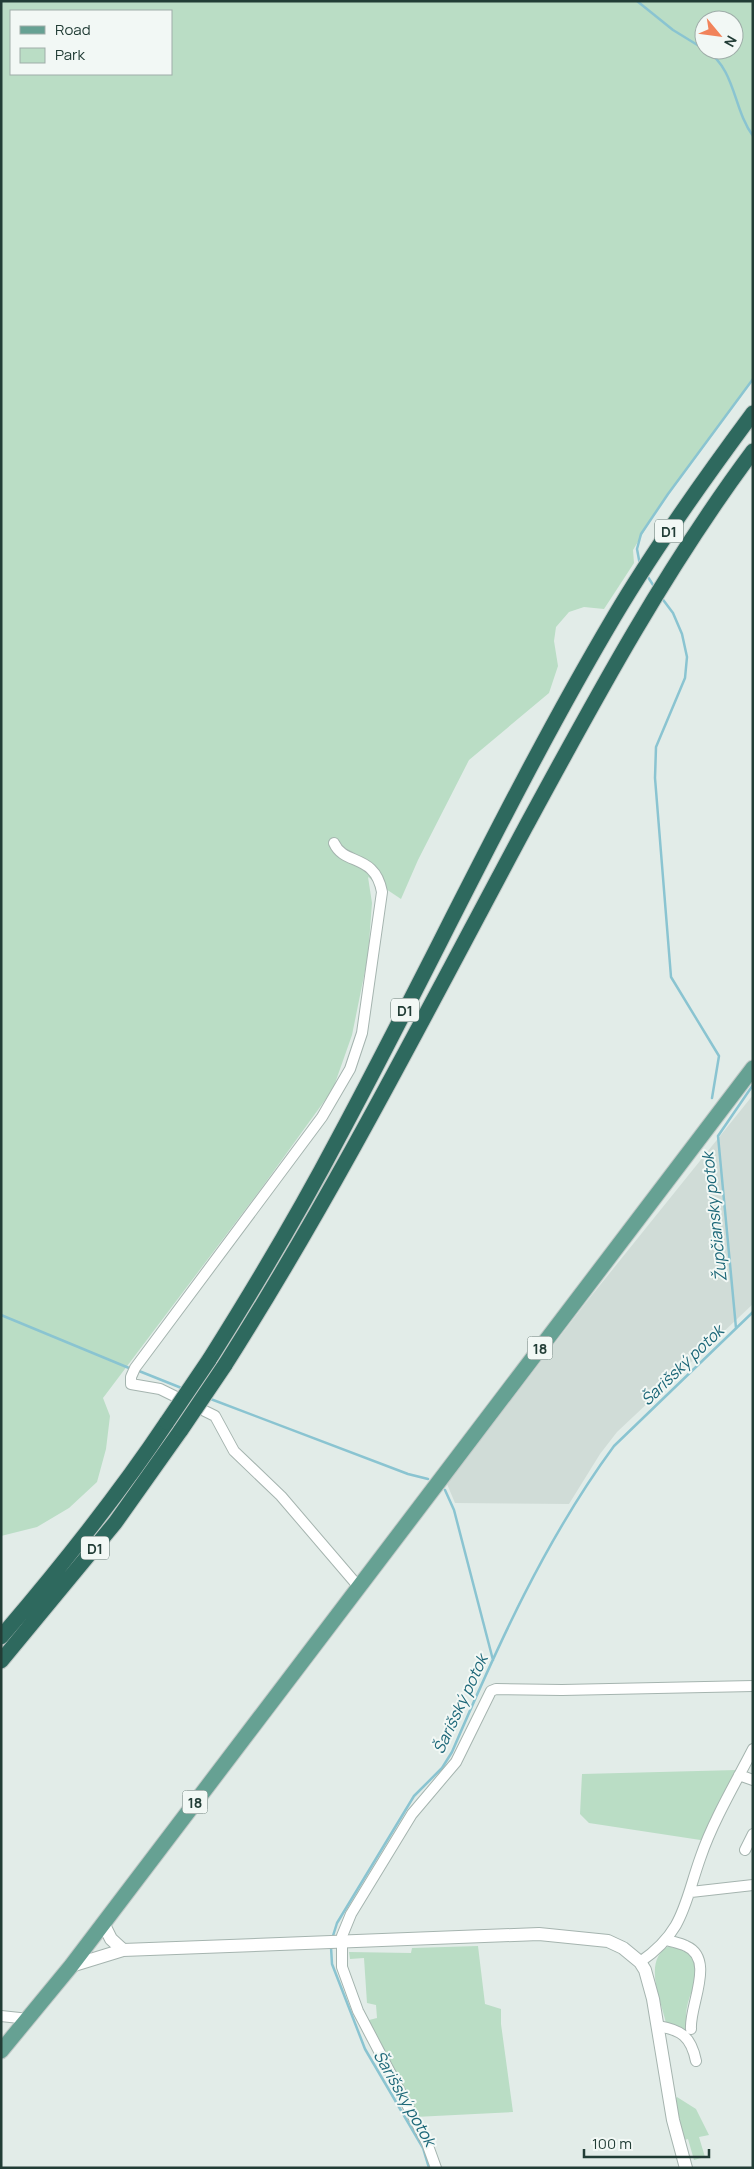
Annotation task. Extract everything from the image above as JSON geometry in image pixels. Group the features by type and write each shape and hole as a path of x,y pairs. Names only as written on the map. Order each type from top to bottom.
{"highway":[{"name":"D1","path":"1,1637 78,1546 138,1466 209,1360 250,1294 338,1139 521,783 593,654 665,536 753,413"},
{"name":"D1","path":"1,1662 115,1523 225,1365 319,1211 614,665 690,541 753,451"}],"main road":[{"name":"18","path":"1,2051 71,1966 753,1068"}],"street":[{"path":"334,843 340,852 365,863 372,869 382,892 369,995 357,1052 338,1091 322,1117 135,1368 131,1377 131,1384 160,1389 215,1416 234,1450 281,1496 358,1586"},
{"path":"436,2168 427,2143 368,2033 356,2005 342,1966 341,1942 347,1921 368,1884 412,1814 456,1762 491,1692 496,1689 562,1690 753,1686"},
{"path":"640,1962 667,1940 691,1892 701,1855 753,1749"},
{"path":"739,1775 753,1780"},
{"path":"745,1850 753,1834"},
{"path":"691,1892 753,1885"},
{"path":"103,1923 111,1939 123,1950"},
{"path":"71,1966 123,1950 560,1935 608,1941 623,1948 640,1962 645,1970 653,1998 673,2120 686,2168"},
{"path":"667,1940 687,1946 695,1954 700,1966 701,1981 690,2016 691,2029"},
{"path":"1,2016 29,2019"},
{"path":"658,2026 674,2029 685,2036 691,2044 696,2061"}],"shaded area":[{"path":"753,1095 753,1304 617,1432 600,1454 569,1504 455,1503 447,1484 588,1300"}],"green space":[{"path":"1,1 753,1 753,380 657,510 633,550 634,563 604,609 584,607 569,612 556,627 554,641 558,666 549,693 469,760 418,860 401,899 368,877 372,903 368,956 352,1035 333,1089 260,1190 103,1398 110,1416 106,1449 97,1482 69,1508 37,1527 1,1536"},
{"path":"737,1770 707,1841 589,1823 580,1814 582,1774"},
{"path":"671,1945 672,1948 683,1947 691,1957 697,1974 687,2006 686,2016 690,2039 679,2029 666,2023 657,1992 655,1969 657,1959 662,1951"},
{"path":"478,1946 485,2004 501,2009 501,2024 513,2112 415,2117 365,2021 377,2018 376,2005 367,2003 364,1958 350,1959 349,1952 411,1953 412,1948"},
{"path":"677,2097 696,2109 709,2135 699,2137 705,2157 694,2160 688,2139 684,2140 675,2099"}],"waterway":[{"path":"637,1 673,30 694,43"},
{"path":"717,60 729,79 741,114 753,136"},
{"path":"640,565 637,549 641,534 668,494 753,379"},
{"path":"646,574 655,588"},
{"path":"661,597 673,613 682,634 687,657 685,678 656,747 655,778 671,977 719,1056 712,1098"},
{"name":"Župčiansky potok","path":"736,1328 718,1136 753,1085"},
{"name":"Šarišský potok","path":"332,1939 337,1923 414,1796 442,1768 452,1752 524,1594 566,1518 589,1482 614,1446 753,1312"},
{"path":"1,1315 129,1368"},
{"path":"139,1371 184,1389"},
{"path":"208,1398 408,1474 428,1479"},
{"path":"445,1490 454,1510 493,1660"},
{"name":"Šarišský potok","path":"331,1947 332,1964 365,2049 423,2148 429,2168"}]}
